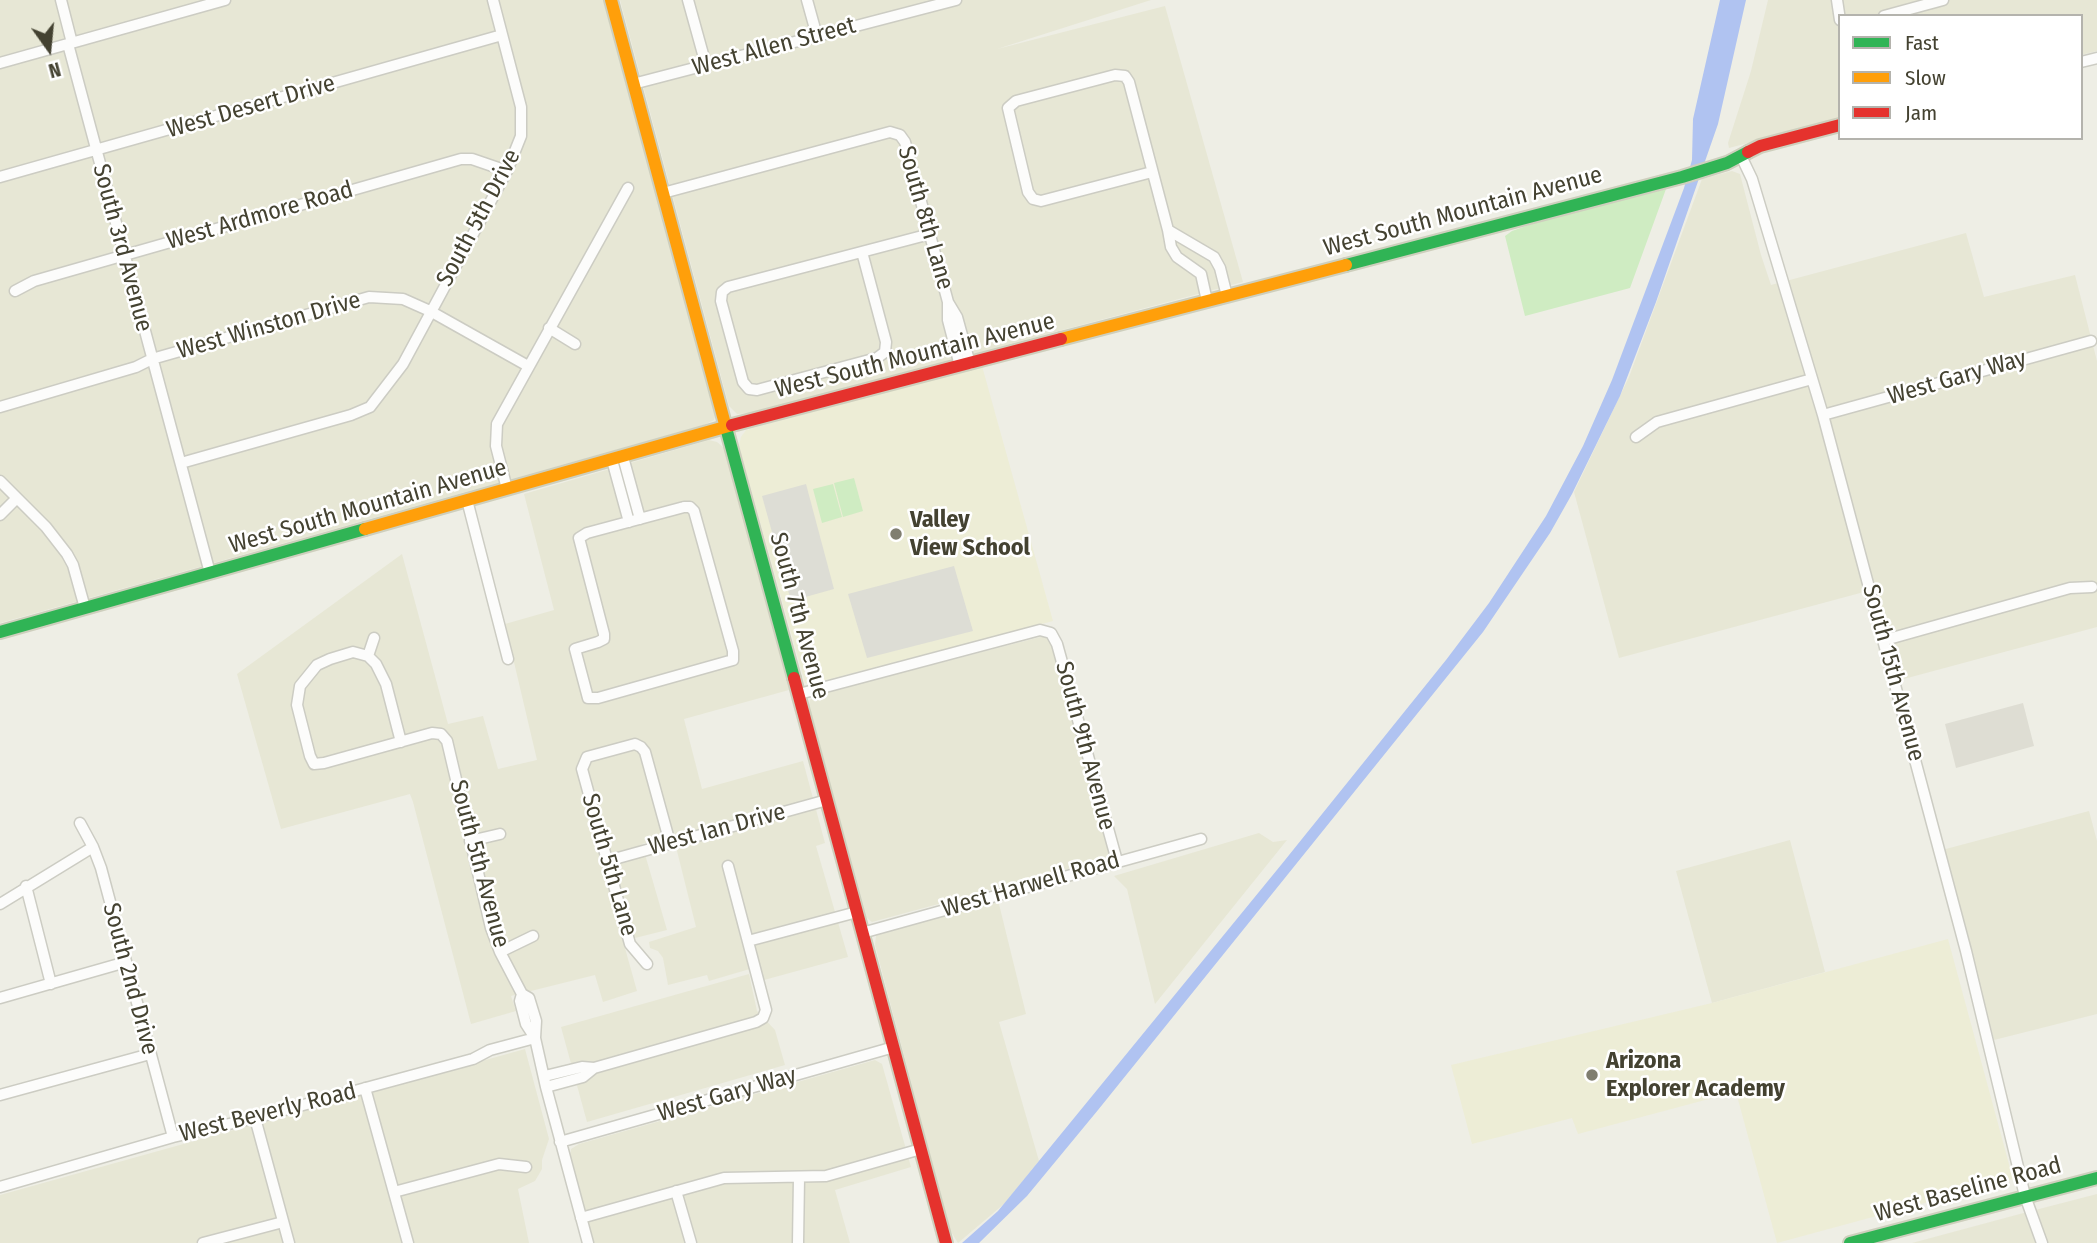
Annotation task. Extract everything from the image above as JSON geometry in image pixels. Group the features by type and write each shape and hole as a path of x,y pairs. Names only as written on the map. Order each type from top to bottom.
{"street":[{"name":"South 3rd Avenue","path":"61,0 96,150 210,573"},
{"path":"0,63 226,0"},
{"name":"South 5th Drive","path":"181,463 351,415 370,407 403,364 507,171 521,136 522,122 517,89 493,0"},
{"name":"South 7th Avenue","path":"611,0 946,1243"},
{"path":"688,0 706,65"},
{"path":"807,0 817,36"},
{"name":"West Allen Street","path":"633,84 956,0"},
{"path":"1911,12 1922,11 1943,0"},
{"name":"West Desert Drive","path":"0,177 502,35"},
{"path":"1152,172 1041,201 1032,199 1007,112 1009,105 1115,75 1125,76 1129,82 1173,252 1185,264 1198,270 1207,301"},
{"name":"West South Mountain Avenue","path":"0,632 727,426 1685,176 1741,156 1760,146 1838,126"},
{"name":"South 8th Lane","path":"663,193 890,132 900,135 905,142 948,302 948,320 955,328 965,365"},
{"name":"South 15th Avenue","path":"1741,156 1752,179 1823,415 1966,951 2025,1196 2042,1243"},
{"name":"West Ardmore Road","path":"15,291 34,281 461,159 472,159 507,171"},
{"path":"507,489 495,432 502,413 628,188"},
{"path":"1168,230 1211,255 1217,262 1227,296"},
{"path":"862,252 886,341 885,352 877,358 757,390 749,389 743,383 721,301 722,292 729,287 930,234"},
{"path":"1198,270 1211,255"},
{"name":"West Winston Drive","path":"0,407 136,367 152,359 369,297 403,299 528,366"},
{"path":"549,328 575,344"},
{"name":"West Gary Way","path":"1823,415 2091,341"},
{"path":"1636,437 1657,422 1812,379"},
{"path":"617,458 634,494 640,519"},
{"path":"617,458 622,498 629,522"},
{"path":"0,481 46,527 67,554 85,608"},
{"path":"622,498 634,494"},
{"path":"0,515 17,498"},
{"path":"467,500 508,659"},
{"path":"690,507 694,512 730,639 733,660 598,698 589,698 575,649 604,639 604,634 579,538 629,522 690,507"},
{"path":"1885,640 2070,588 2092,587"},
{"name":"South 9th Avenue","path":"799,694 1040,630 1051,633 1057,644 1116,861"},
{"path":"368,656 374,638"},
{"path":"353,652 368,656 376,664 386,684 401,742 314,764 297,705 300,686 317,666 330,659 353,652"},
{"name":"South 5th Avenue","path":"401,742 432,733 441,734 447,741 491,928 522,994 520,1001 536,1021 535,1038 588,1243"},
{"name":"South 5th Lane","path":"647,964 630,944 582,769 587,757 635,744 641,747 645,752 670,843"},
{"name":"West Ian Drive","path":"607,861 827,800"},
{"name":"South 2nd Drive","path":"80,823 93,847 173,1137"},
{"path":"470,841 500,834"},
{"name":"West Harwell Road","path":"862,933 1200,839"},
{"path":"0,904 93,847"},
{"path":"546,1082 570,1075 582,1067 594,1068 763,1018 766,1010 728,866"},
{"path":"26,886 51,984"},
{"path":"748,941 856,912"},
{"path":"500,952 533,936"},
{"path":"0,998 126,962"},
{"name":"West Beverly Road","path":"0,1185 473,1059 490,1049 535,1038"},
{"name":"West Gary Way","path":"560,1142 894,1047"},
{"path":"0,1095 150,1054"},
{"path":"365,1088 408,1243"},
{"path":"255,1118 289,1243"},
{"path":"581,1218 724,1178 826,1176 921,1149"},
{"path":"394,1192 499,1164 526,1167"},
{"path":"798,1243 799,1178"},
{"name":"West Baseline Road","path":"1850,1243 2097,1178"},
{"path":"676,1191 691,1243"},
{"path":"203,1243 283,1222"}],"shaded area":[{"path":"0,0 603,0 716,414 714,420 0,623"},
{"path":"620,0 1151,0 997,49 1165,6 1243,282 750,413 737,414 729,406"},
{"path":"1768,0 2097,0 2097,51 2083,54 2083,14 1838,14 1838,120 1729,148 1728,143 1751,71"},
{"path":"1732,171 1740,174 1771,285 1966,233 1984,297 2075,275 2097,361 2097,627 1900,680 1875,589 1619,658 1574,492 1629,377 1702,179"},
{"name":"Valley View School","path":"982,366 1053,621 811,684 805,683 739,446 741,437 746,430"},
{"path":"709,440 724,448 789,690 684,719 702,789 803,761 825,843 816,846 848,957 764,980 760,966 709,981 707,975 668,985 663,958 658,951 650,948 649,942 696,927 673,835 642,844 667,930 623,941 637,991 603,1002 595,975 511,996 516,1011 471,1024 410,794 281,829 237,674 402,554 448,724 483,716 498,769 537,760 505,624 554,610 524,494"},
{"path":"806,484 834,589 791,601 762,496"},
{"path":"954,566 973,631 867,658 848,594"},
{"path":"1044,636 1049,637 1054,647 1110,854 1108,858 872,922 867,918 809,705 810,700 816,695"},
{"path":"2023,703 2034,746 1956,768 1945,724"},
{"path":"2089,811 2097,841 2097,1014 1994,1040 1942,850"},
{"path":"1259,833 1273,842 1287,840 1155,1004 1127,889 1114,876"},
{"path":"1790,840 1825,972 1712,1003 1676,871"},
{"path":"998,900 1026,1014 999,1022 1039,1161 1005,1203 958,1243 950,1230 875,945 876,935"},
{"path":"1948,939 2013,1179 1777,1243 1733,1081 1718,1084 1720,1096 1578,1134 1572,1118 1472,1144 1451,1065 1712,1003"},
{"path":"749,974 757,1011 775,1030 785,1065 587,1122 561,1027"},
{"path":"525,1049 549,1139 542,1169 535,1181 518,1189 529,1243 0,1243 0,1195"},
{"path":"875,1060 882,1064 911,1167 835,1190 850,1243 594,1243 570,1157 571,1149 579,1144"},
{"path":"2097,1194 2097,1243 1912,1243 2016,1215"}],"green space":[{"path":"1666,189 1630,288 1525,316 1505,236 1546,219"},
{"path":"854,478 863,511 843,517 834,483"},
{"path":"833,484 842,517 822,523 813,489"}],"water":[{"path":"1720,0 1746,0 1718,124 1620,396 1550,533 1483,632 1027,1196 979,1243 962,1243 998,1211 1446,660 1489,603 1546,516 1583,446 1612,380 1684,188 1692,160 1693,119"}],"traffic: fast":[{"path":"1346,265 1682,177 1727,163 1748,152"},
{"path":"725,424 794,678"},
{"path":"0,632 365,529"},
{"path":"1850,1243 2097,1178"}],"traffic: slow":[{"path":"611,0 725,424"},
{"path":"1061,339 1346,265"},
{"path":"365,529 732,425"}],"traffic: jam":[{"path":"1748,152 1760,146 1838,126"},
{"path":"732,425 1061,339"},
{"path":"794,678 946,1243"}],"place":[{"name":"Valley View School","path":"896,534"},
{"name":"Arizona Explorer Academy","path":"1592,1075"}]}
